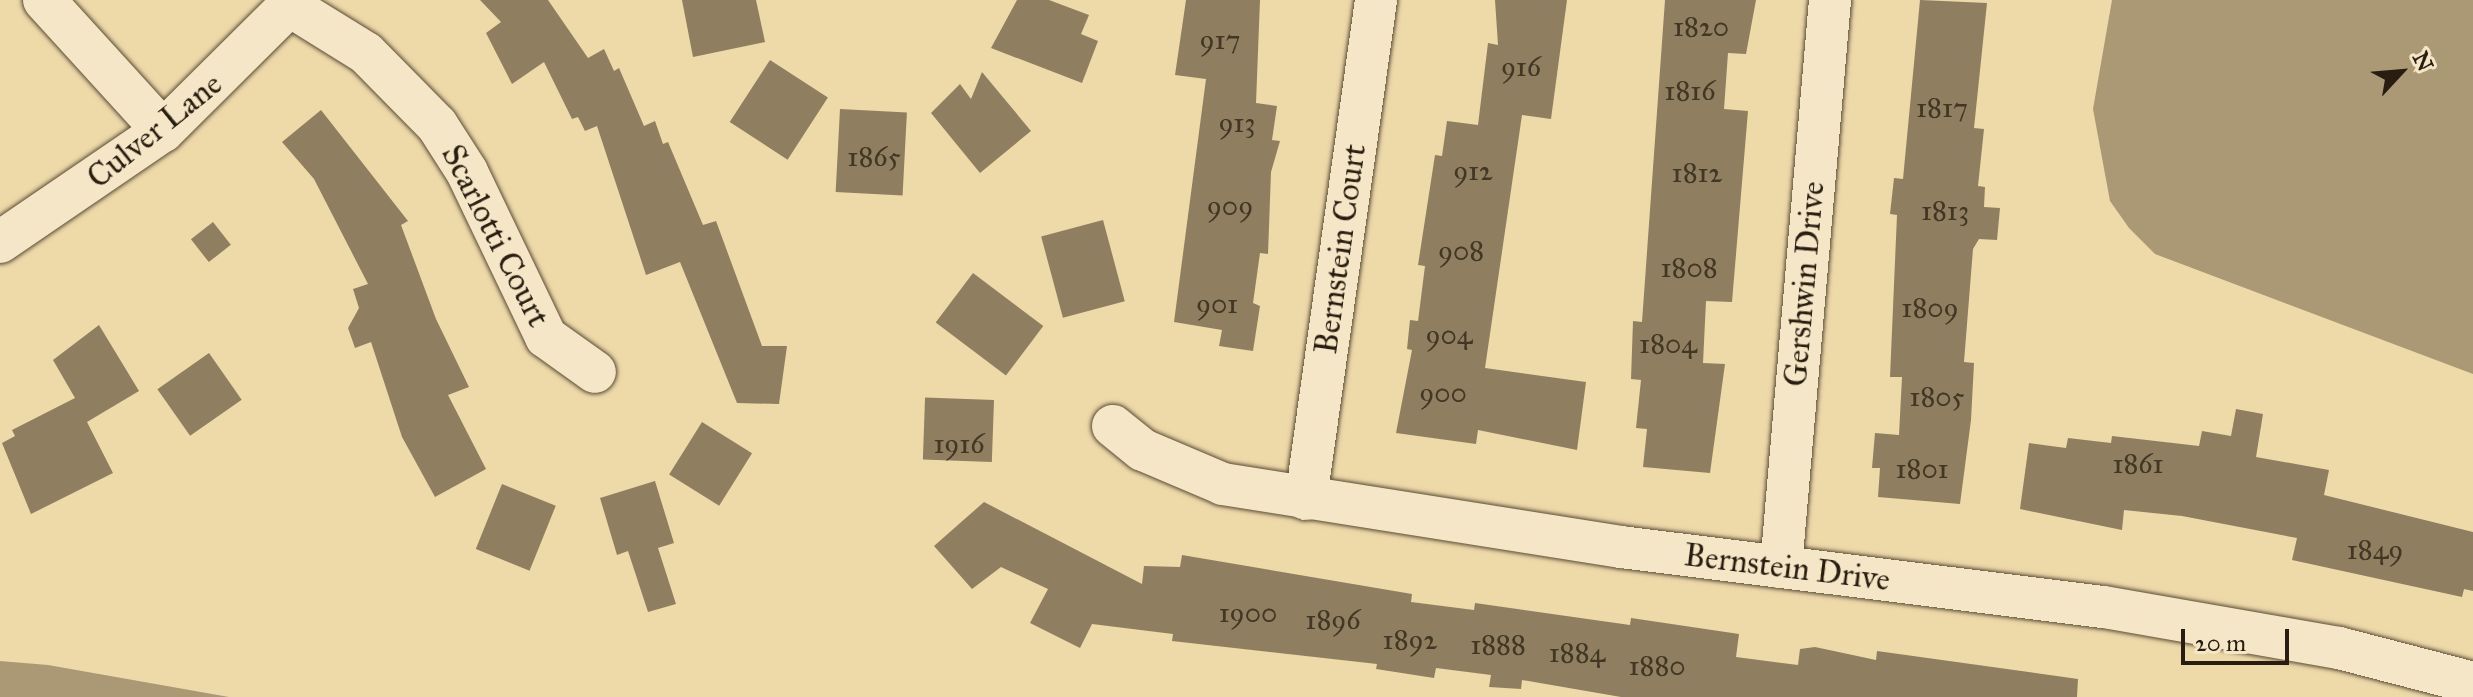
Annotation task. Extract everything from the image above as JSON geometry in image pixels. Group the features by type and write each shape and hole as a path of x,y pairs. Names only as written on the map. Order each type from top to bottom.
{"street":[{"path":"44,0 163,131"},
{"name":"Bernstein Court","path":"1306,499 1376,0"},
{"name":"Gershwin Drive","path":"1781,567 1830,0"},
{"name":"Culver Lane","path":"0,242 163,131 292,3"},
{"name":"Scarlotti Court","path":"292,3 366,53 437,125 467,172 546,337 595,372"},
{"name":"Bernstein Drive","path":"1113,426 1186,473 1306,499 1781,567 2104,607 2339,648 2473,683"}],"shaded area":[{"path":"2112,0 2473,0 2473,374 2155,254 2129,228 2110,201 2093,109"},
{"path":"0,661 48,665 229,697 0,697"}],"building":[{"path":"480,0 548,0 588,58 604,49 614,71 619,68 644,126 655,121 663,144 668,142 703,225 716,221 762,346 787,346 779,404 737,403 680,262 646,275 597,126 585,131 578,117 572,119 544,62 512,84 486,33 501,22"},
{"path":"682,0 756,0 765,42 693,57"},
{"path":"1017,0 1049,0 1089,15 1081,34 1098,41 1082,83 991,48"},
{"path":"1186,0 1260,0 1256,103 1277,106 1272,140 1280,141 1271,172 1268,254 1260,253 1253,303 1260,306 1253,351 1219,346 1222,330 1174,322 1206,79 1175,75"},
{"path":"1495,0 1567,0 1551,119 1522,115 1485,368 1586,382 1577,450 1478,430 1476,444 1396,433 1412,350 1407,349 1410,320 1418,321 1425,266 1418,265 1435,155 1442,156 1447,121 1478,125 1488,43 1498,45"},
{"path":"1665,0 1756,0 1746,54 1728,53 1724,109 1748,111 1732,302 1706,301 1703,363 1725,364 1710,473 1643,467 1647,429 1636,428 1641,380 1631,379 1633,321 1642,322"},
{"path":"1920,0 1987,3 1974,128 1984,129 1978,186 1985,187 1984,207 2000,208 1997,240 1979,239 1973,249 1964,362 1974,363 1971,420 1960,504 1878,497 1880,468 1872,468 1875,433 1899,435 1902,377 1890,377 1897,215 1890,214 1894,178 1903,179"},
{"path":"770,60 828,98 788,160 730,122"},
{"path":"982,72 1031,131 980,173 931,113 960,84 971,99"},
{"path":"840,109 907,113 903,195 836,192"},
{"path":"321,110 408,221 401,225 436,319 469,387 448,395 486,469 435,497 402,437 371,342 355,348 348,328 359,308 353,289 368,284 314,179 282,142"},
{"path":"1103,220 1125,301 1063,318 1041,237"},
{"path":"213,222 231,245 209,262 191,239"},
{"path":"973,273 1043,326 1006,375 936,323"},
{"path":"99,325 139,391 87,422 113,473 31,514 2,443 15,436 12,430 75,398 53,360"},
{"path":"209,353 242,400 190,436 157,389"},
{"path":"925,398 994,400 992,462 923,460"},
{"path":"2236,409 2263,414 2256,457 2329,470 2324,495 2473,532 2473,591 2464,589 2462,597 2292,560 2297,538 2182,516 2124,510 2122,530 2020,509 2029,443 2066,448 2068,438 2111,443 2112,436 2199,446 2202,431 2231,436"},
{"path":"702,422 752,453 719,506 669,475"},
{"path":"655,481 674,543 658,548 676,604 648,612 628,551 617,555 600,498"},
{"path":"502,484 556,506 530,571 476,549"},
{"path":"984,502 1142,584 1144,566 1180,567 1182,555 1412,594 1411,602 1474,610 1475,603 1630,625 1631,618 1739,634 1736,657 1798,665 1800,649 1815,647 1876,660 1877,651 2078,679 2077,697 1621,697 1522,680 1521,689 1489,687 1491,675 1436,668 1434,678 1376,669 1377,664 1172,641 1173,634 1092,624 1080,648 1030,623 1048,589 1001,567 972,589 934,546"}]}
